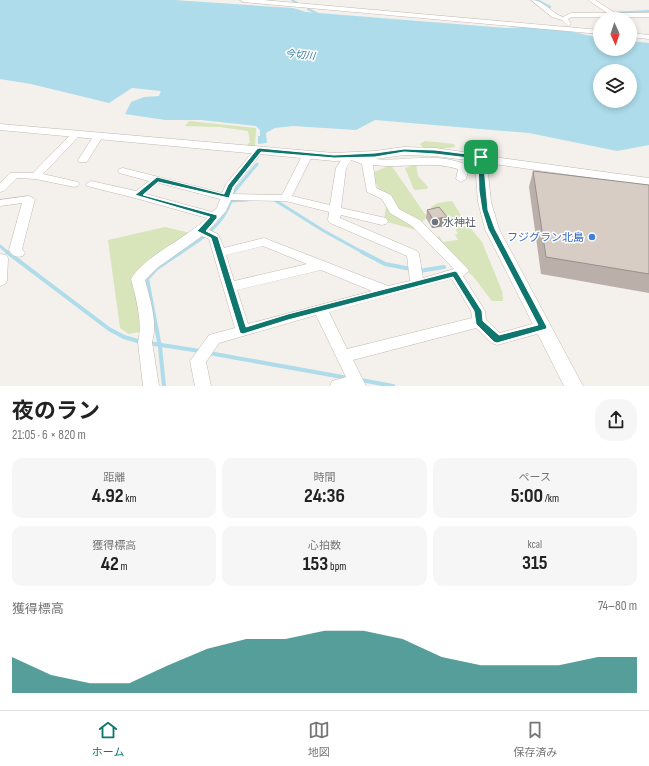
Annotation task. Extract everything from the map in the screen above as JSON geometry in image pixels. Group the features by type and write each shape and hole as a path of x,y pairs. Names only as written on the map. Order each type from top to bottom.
{"street":[{"path":"243,0 593,31"},
{"path":"288,0 295,5"},
{"path":"351,0 354,11"},
{"path":"534,0 554,16 564,19 574,30"},
{"path":"591,0 610,12"},
{"path":"564,19 571,15 593,14"},
{"path":"637,15 649,15"},
{"path":"637,36 649,37"},
{"path":"0,127 308,154 348,156 375,155 404,151 435,152 481,157 649,182"},
{"path":"36,176 76,134"},
{"path":"83,160 98,136"},
{"path":"151,386 145,342 147,335 144,300 138,279 152,265 201,231 215,217 222,209 230,186 259,150"},
{"path":"286,198 308,154"},
{"path":"348,156 360,161 376,163 418,160 455,163 464,167 461,179"},
{"path":"348,156 341,168 334,220 413,254 417,283"},
{"path":"481,157 484,204 492,229 574,386"},
{"path":"203,386 198,361 214,339 462,271 416,223 394,211 387,197 371,190 367,162"},
{"path":"123,171 226,197 286,198 382,222"},
{"path":"0,189 14,175 36,176 74,184"},
{"path":"138,195 157,179"},
{"path":"91,184 138,195 215,217"},
{"path":"0,203 29,199 15,250 19,253"},
{"path":"201,231 214,237 243,331"},
{"path":"219,252 264,242 386,291"},
{"path":"0,281 2,258"},
{"path":"230,287 322,265"},
{"path":"455,274 478,311 479,322 497,339 543,327"},
{"path":"320,309 357,384 338,386"},
{"path":"343,356 479,322"}],"green space":[{"path":"189,121 256,128 255,146 246,146 250,142 248,131 220,127 185,126"},
{"path":"425,141 454,144 455,147 440,150 424,149 420,144"},
{"path":"416,164 418,176 428,187 427,189 414,190 405,168"},
{"path":"391,165 427,217 422,222 427,233 384,221 386,207 372,173"},
{"path":"452,201 464,220 482,242 502,291 503,301 492,301 472,275 465,270 436,238 439,236 443,242 458,240 455,234 458,234 452,222 440,216 431,207 438,203"},
{"path":"165,227 190,233 134,278 133,289 140,306 139,332 129,334 120,328 108,240"}],"water":[{"name":"今切川","path":"0,0 174,0 293,8 306,12 506,28 527,27 573,32 593,36 593,56 637,56 637,42 649,43 649,145 617,151 529,133 375,120 356,130 293,126 275,128 266,133 267,143 258,144 260,130 256,126 201,120 165,120 125,114 131,102 144,97 159,96 161,91 132,88 109,103 31,84 0,79"}],"building":[{"name":"フジグラン北島","path":"533,171 649,185 649,274 546,257"},
{"path":"439,207 447,217 433,219 427,210"}],"waterway":[{"path":"292,0 297,3"},
{"path":"537,0 550,7"},
{"path":"308,9 318,14"},
{"path":"630,12 649,11"},
{"path":"233,193 257,164"},
{"path":"273,199 324,231 364,253"},
{"path":"180,253 217,225 231,201 247,200"},
{"path":"0,246 8,253"},
{"path":"7,252 109,329 124,337 141,342"},
{"path":"160,345 147,279 157,268 181,252"},
{"path":"362,252 385,264 411,269"},
{"path":"419,271 444,267"},
{"path":"148,343 160,345"},
{"path":"160,345 200,351"},
{"path":"160,345 164,386"},
{"path":"209,353 348,378"},
{"path":"361,380 393,386"}],"place":[{"name":"水神社","path":"435,222"},
{"name":"フジグラン北島","path":"592,237"}],"route":[{"path":"259,150 334,156 375,155 404,151 435,152 481,157 482,191 485,210 492,229 543,327 497,339 479,322 478,311 455,274 288,317 243,331 214,237 201,231 215,217 138,195 157,179 226,197 230,186 259,150"}]}
